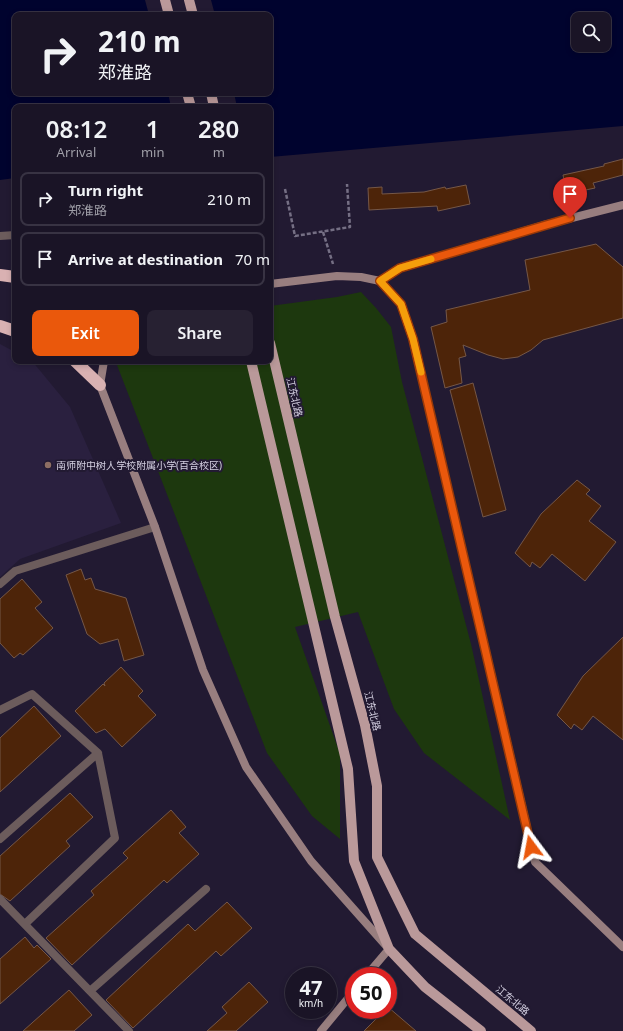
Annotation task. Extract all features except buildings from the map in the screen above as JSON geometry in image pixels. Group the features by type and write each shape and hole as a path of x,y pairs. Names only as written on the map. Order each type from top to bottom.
{"highway":[{"path":"0,276 12,277"},
{"path":"0,326 12,330"},
{"path":"78,364 100,385"}],"main road":[{"path":"165,0 168,12"},
{"path":"189,0 192,12"},
{"path":"380,281 400,268 544,225 623,205"},
{"path":"273,284 337,276 361,277 380,281 401,304 413,339 535,862 623,947"},
{"name":"江东北路","path":"273,356 335,618 365,725 377,786 377,856 415,934 531,1031"},
{"path":"104,364 100,385 155,527 203,670 246,767 311,861 389,949 425,987 481,1031"},
{"path":"252,364 348,769 354,861 389,949"},
{"path":"374,967 389,949"},
{"path":"321,1031 345,1002"}],"street":[{"path":"0,236 12,235"},
{"path":"0,584 15,571 155,527"},
{"path":"0,710 32,694 98,753 115,838 25,924"},
{"path":"0,839 98,753"},
{"path":"90,991 206,889"},
{"path":"0,899 129,1031"}],"path":[{"path":"285,189 295,236 350,227 347,184"},
{"path":"323,232 337,276"}],"shaded area":[{"name":"南师附中树人学校附属小学(百合校区)","path":"0,344 12,350 12,364 34,364 70,407 121,523 20,559 0,577"}],"green space":[{"path":"361,292 391,327 402,382 471,644 510,820 424,753 394,709 358,612 295,627 340,754 340,839 312,816 267,753 117,365 273,364 273,306 337,297"}],"water":[{"path":"0,0 623,0 623,126 273,157 273,104 12,104 12,178 0,180"}],"pier":[{"path":"145,0 211,0 214,12 148,12"},
{"path":"169,96 235,96 236,104 170,104"}],"slow traffic":[{"path":"421,372 413,339 401,304 380,281 400,268 431,259"}],"place":[{"name":"南师附中树人学校附属小学(百合校区)","path":"48,465"}],"route":[{"path":"531,847 413,339 401,304 380,281 400,268 570,218"}]}
